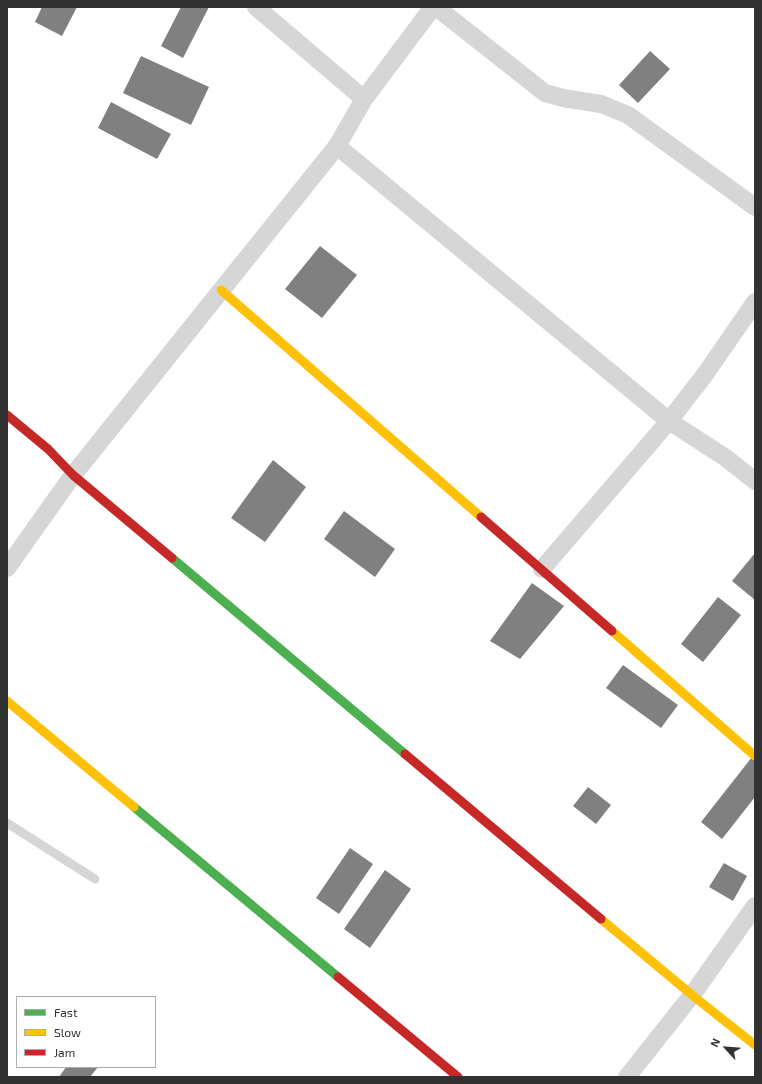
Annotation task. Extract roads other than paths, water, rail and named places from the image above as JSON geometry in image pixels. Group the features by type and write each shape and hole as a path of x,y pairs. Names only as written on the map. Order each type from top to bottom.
{"street":[{"path":"256,7 364,99"},
{"path":"7,568 73,475 337,146 364,99 435,7 545,93 563,98 601,104 628,115 755,207"},
{"path":"337,146 669,421 726,458 755,480"},
{"path":"221,290 755,756"},
{"path":"542,569 669,421 706,373 755,302"},
{"path":"7,415 48,449 73,475 692,995 755,1045"},
{"path":"7,701 458,1077"},
{"path":"627,1077 692,995 755,906"}],"lane":[{"path":"7,823 95,879"}]}
